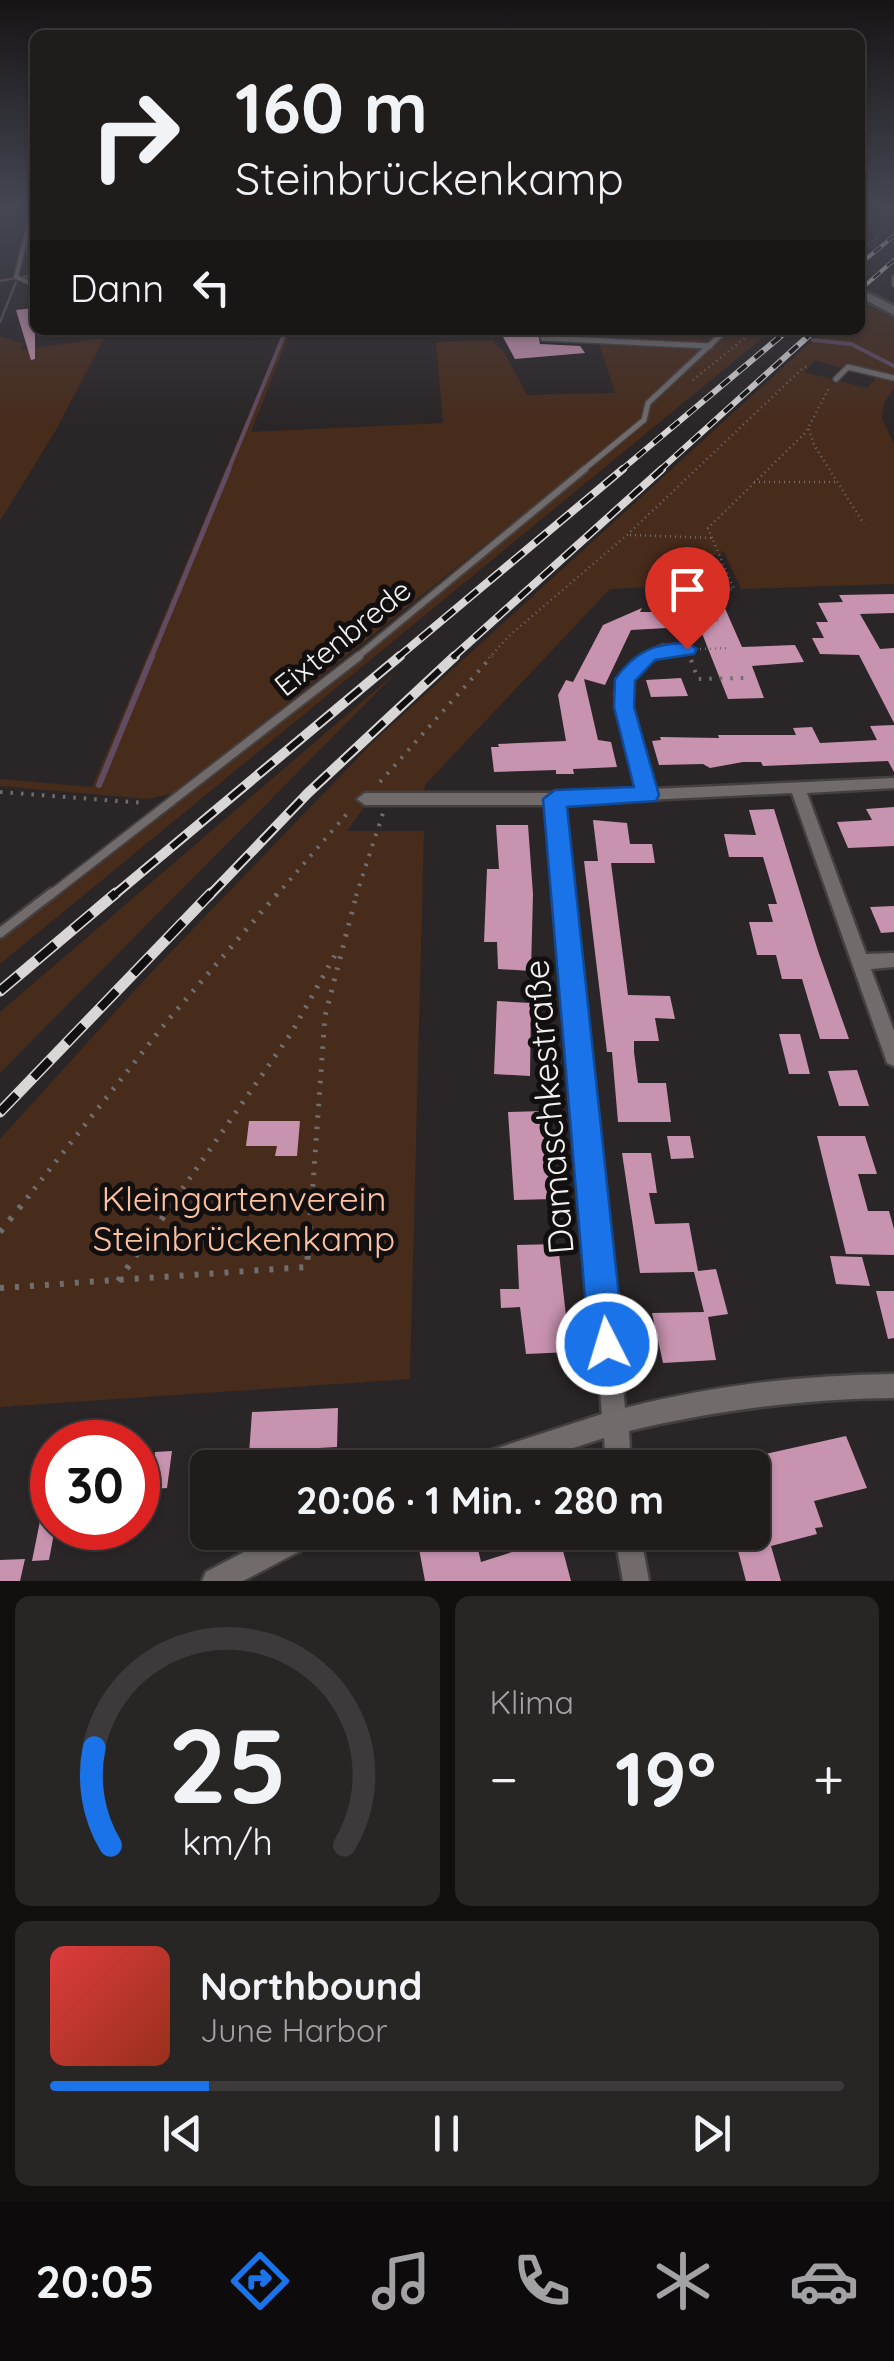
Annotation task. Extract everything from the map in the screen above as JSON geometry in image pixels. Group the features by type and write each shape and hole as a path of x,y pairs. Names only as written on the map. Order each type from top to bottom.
{"main road":[{"path":"865,295 894,311"}],"street":[{"path":"648,795 622,695 625,679 636,665 663,650"},
{"path":"365,799 555,799 894,783"},
{"path":"798,788 894,1058"},
{"name":"Damaschkestraße","path":"555,799 617,1450"},
{"path":"862,962 894,960"},
{"path":"530,1450 614,1422 780,1390 894,1386"},
{"path":"215,1581 275,1550"},
{"path":"631,1550 636,1581"}],"lane":[{"name":"Eixtenbrede","path":"0,933 292,710 644,420 648,404 721,335"},
{"path":"543,338 710,346"},
{"path":"836,379 848,366 894,378"},
{"path":"663,650 687,649 667,591"}],"path":[{"path":"684,388 749,335"},
{"path":"0,1232 168,1020 349,811 365,799 510,635 627,534 804,367 810,367"},
{"path":"667,591 734,589 708,528 808,427 836,379"},
{"path":"808,427 814,445 864,524"},
{"path":"754,482 838,482"},
{"path":"627,534 712,538"},
{"path":"678,622 719,620"},
{"path":"730,648 687,649 698,680 744,678"},
{"path":"0,792 164,805"},
{"path":"0,1288 306,1267 325,1016 341,944 387,799"},
{"path":"116,1282 292,1032 341,944"}],"green space":[{"name":"Kleingartenverein Steinbrückenkamp","path":"865,304 894,319 894,388 884,403 882,418 894,444 894,584 741,589 724,552 712,556 722,579 716,584 610,589 425,785 424,798 370,799 347,831 424,831 410,1379 0,1407 0,1139 143,981 373,742 819,335 865,335","holes":["815,360 876,378 867,388 804,372"]},
{"path":"282,335 289,335 251,432 443,423 436,342 492,340 504,352 527,395 615,393 599,344 701,349 646,403 640,420 176,793 147,799 0,786 0,779 92,787"},
{"path":"584,335 717,335 711,341 694,343 590,340"},
{"path":"726,335 766,335 0,964 0,939 297,711 646,421 651,404"},
{"path":"0,336 24,344 20,350 104,338 56,430 0,521"},
{"path":"399,670 0,1073 0,1012"}],"building":[{"path":"30,309 35,359 31,360 16,310"},
{"path":"538,335 540,344 580,346 585,353 515,359 503,337"},
{"path":"894,594 894,613 860,614 880,649 894,648 894,723 859,655 820,654 812,638 824,638 816,622 828,622 818,603 843,602 839,595"},
{"path":"720,597 742,647 795,645 804,662 752,666 764,698 728,699 688,598"},
{"path":"642,608 640,612 661,612 667,628 631,630 605,685 584,679 598,740 611,742 617,767 573,769 574,774 556,774 556,770 494,772 491,747 566,741 558,695 566,680 573,682 603,625"},
{"path":"681,678 688,696 651,697 646,680"},
{"path":"894,725 894,772 888,761 763,766 761,762 743,762 710,768 703,764 659,765 652,741 661,740 660,737 796,735 793,728 812,727 820,743 877,740 870,726"},
{"path":"894,807 894,846 848,848 837,822 872,820 866,809"},
{"path":"774,809 849,1039 820,1039 802,979 782,979 776,955 757,955 749,922 773,922 768,904 777,904 763,857 729,857 724,834 756,835 749,810"},
{"path":"593,820 627,823 630,844 652,844 655,863 611,863 628,995 670,996 675,1019 655,1018 659,1041 634,1041 634,1052 638,1083 666,1083 671,1122 618,1122 612,1052 607,1052 584,861 598,861"},
{"path":"496,825 528,825 533,894 531,971 498,969 497,942 484,942 487,869 499,869"},
{"path":"894,906 894,932 881,933 870,907"},
{"path":"497,1001 531,1003 530,1076 494,1074"},
{"path":"779,1034 800,1034 810,1074 789,1074"},
{"path":"857,1070 869,1106 839,1106 828,1071"},
{"path":"545,1111 554,1199 514,1200 508,1112"},
{"path":"249,1121 300,1121 297,1156 275,1156 277,1146 246,1146"},
{"path":"667,1136 690,1136 694,1158 671,1159"},
{"path":"817,1136 865,1136 877,1174 858,1174 868,1211 889,1211 894,1255 846,1254"},
{"path":"622,1153 651,1153 657,1193 649,1193 655,1224 689,1223 698,1271 716,1269 728,1314 708,1317 716,1360 663,1363 652,1313 704,1312 694,1272 640,1273"},
{"path":"558,1244 570,1352 526,1354 520,1307 501,1308 500,1289 519,1289 517,1245"},
{"path":"830,1256 862,1257 870,1286 836,1284"},
{"path":"876,1291 894,1291 894,1338 888,1339"},
{"path":"338,1408 337,1447 249,1450 252,1412"},
{"path":"846,1436 867,1488 814,1501 823,1527 815,1528 817,1534 771,1546 781,1581 746,1581 738,1550 770,1550 770,1453"},
{"path":"172,1451 167,1488 160,1488 160,1452"},
{"path":"34,1550 51,1550 49,1560 32,1561"},
{"path":"419,1550 478,1550 481,1562 512,1550 563,1550 571,1581 425,1581"},
{"path":"25,1559 20,1581 0,1581 0,1560"}],"waterway":[{"path":"0,322 16,282"},
{"path":"228,471 284,335"},
{"path":"813,340 851,344 894,366"},
{"path":"151,658 229,469"},
{"path":"99,785 152,656"}],"railway":[{"path":"865,286 870,281"},
{"path":"620,471 782,335"},
{"path":"659,471 809,335"},
{"path":"397,658 623,469"},
{"path":"452,658 662,469"},
{"path":"113,896 400,656"},
{"path":"209,896 308,793 455,656"},
{"path":"0,991 116,893"},
{"path":"0,1112 211,893"}],"route":[{"path":"607,1344 555,799 648,795 624,707 625,679 648,656 663,650 687,649"}]}
